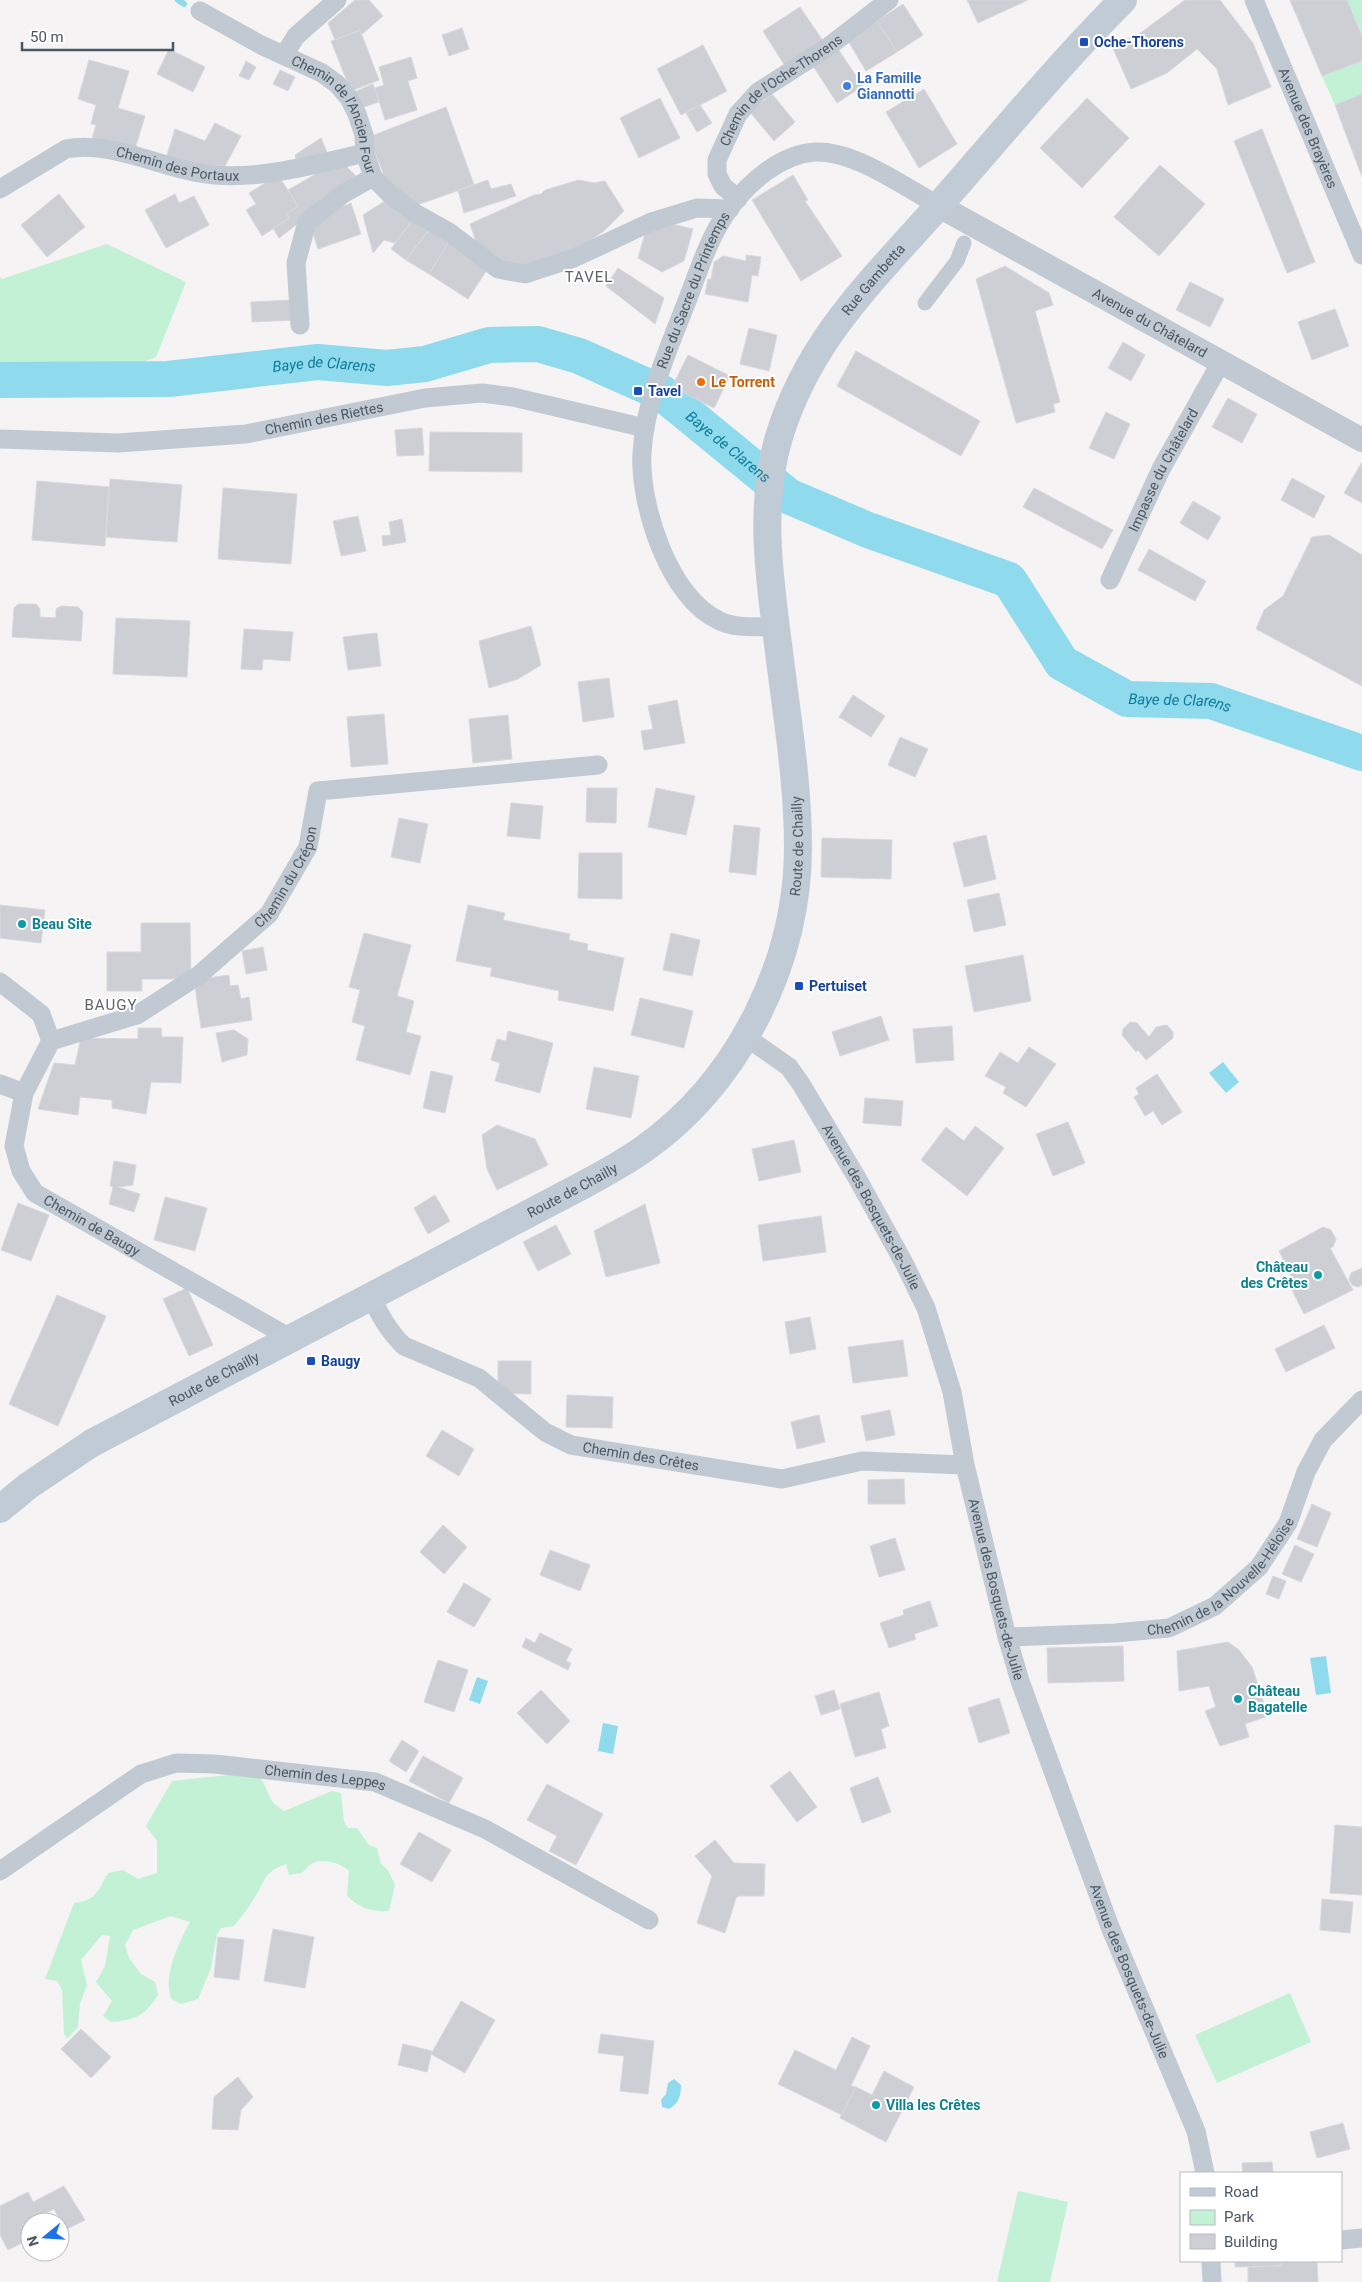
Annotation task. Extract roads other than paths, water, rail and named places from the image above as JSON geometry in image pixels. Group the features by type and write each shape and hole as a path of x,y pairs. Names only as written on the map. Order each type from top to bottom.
{"main road":[{"name":"Rue Gambetta","path":"776,626 767,529 768,495 778,439 793,396 811,360 831,330 879,270 1124,0"},
{"name":"Route de Chailly","path":"0,1508 54,1468 92,1443 585,1184 646,1147 682,1116 720,1075 746,1037 765,997 778,964 790,920 797,880 798,846 795,779 776,626"}],"street":[{"path":"284,55 296,36 337,0"},
{"name":"Avenue des Brayères","path":"1254,0 1362,255"},
{"name":"Chemin de l'Oche-Thorens","path":"734,204 717,174 717,160 738,114 758,92 828,47 881,3"},
{"name":"Chemin de l'Ancien Four","path":"200,12 261,45 322,73 337,84 349,98 364,135 365,154 373,177 392,196 415,213 449,232 498,269 525,274 574,258 650,222 696,208 734,204"},
{"name":"Chemin des Portaux","path":"0,189 66,149 78,146 111,151 214,175 260,173 315,165 365,154"},
{"name":"Rue du Sacre du Printemps","path":"776,626 738,626 720,622 706,613 678,580 661,549 647,503 642,469 645,428 661,370 711,241 734,204 768,171 786,160 800,155 828,152 857,161 939,206"},
{"path":"300,324 296,263 307,222 343,194 373,177"},
{"name":"Avenue du Châtelard","path":"939,206 1362,440"},
{"path":"925,303 957,260 964,242"},
{"name":"Impasse du Châtelard","path":"1110,580 1161,469 1221,362"},
{"name":"Chemin des Riettes","path":"0,438 118,443 246,434 425,398 482,393 513,397 645,428"},
{"name":"Chemin du Crépon","path":"52,1040 137,1015 199,976 269,914 308,847 318,791 598,765"},
{"path":"0,982 41,1014 52,1040"},
{"name":"Avenue des Bosquets-de-Julie","path":"746,1037 788,1067 801,1084 904,1263 926,1308 952,1392 965,1465 1006,1637 1020,1681 1110,1927 1196,2132 1205,2172"},
{"name":"Chemin de Baugy","path":"52,1040 24,1093 7,1148 35,1193 292,1338"},
{"path":"0,1084 24,1093"},
{"name":"Chemin des Crêtes","path":"371,1297 394,1338 404,1346 479,1378 545,1432 571,1445 782,1479 862,1462 965,1465"},
{"name":"Chemin de la Nouvelle-Héloïse","path":"1006,1637 1115,1633 1169,1628 1215,1606 1259,1568 1288,1523 1306,1472 1323,1440 1362,1400"},
{"name":"Chemin des Leppes","path":"0,1871 141,1774 176,1763 215,1764 375,1782 485,1830 649,1920"},
{"path":"1342,2240 1362,2238"},
{"path":"1211,2262 1212,2282"}],"water":[{"path":"1223,1062 1239,1082 1226,1093 1209,1073"},
{"path":"1326,1656 1331,1693 1316,1695 1310,1658"},
{"path":"477,1677 488,1681 480,1704 469,1700"},
{"path":"603,1723 618,1726 613,1754 598,1751"},
{"path":"674,2079 681,2085 679,2099 669,2109 662,2107 661,2100 666,2094 668,2083"}],"waterway":[{"path":"178,0 184,4"},
{"name":"Baye de Clarens","path":"0,380 168,379 318,362 387,368 425,364 489,345 538,344 579,356 662,393 788,496 868,530 1009,580 1062,663 1127,699 1211,701 1362,753"}],"place":[{"name":"Oche-Thorens","path":"1084,42"},
{"name":"La Famille Giannotti","path":"847,86"},
{"name":"Le Torrent","path":"701,382"},
{"name":"Tavel","path":"638,391"},
{"name":"Beau Site","path":"22,924"},
{"name":"Pertuiset","path":"799,986"},
{"name":"Château des Crêtes","path":"1318,1275"},
{"name":"Baugy","path":"311,1361"},
{"name":"Château Bagatelle","path":"1238,1699"},
{"name":"Villa les Crêtes","path":"876,2105"}],"district":[{"name":"TAVEL","path":"589,277"},
{"name":"BAUGY","path":"111,1005"}]}
